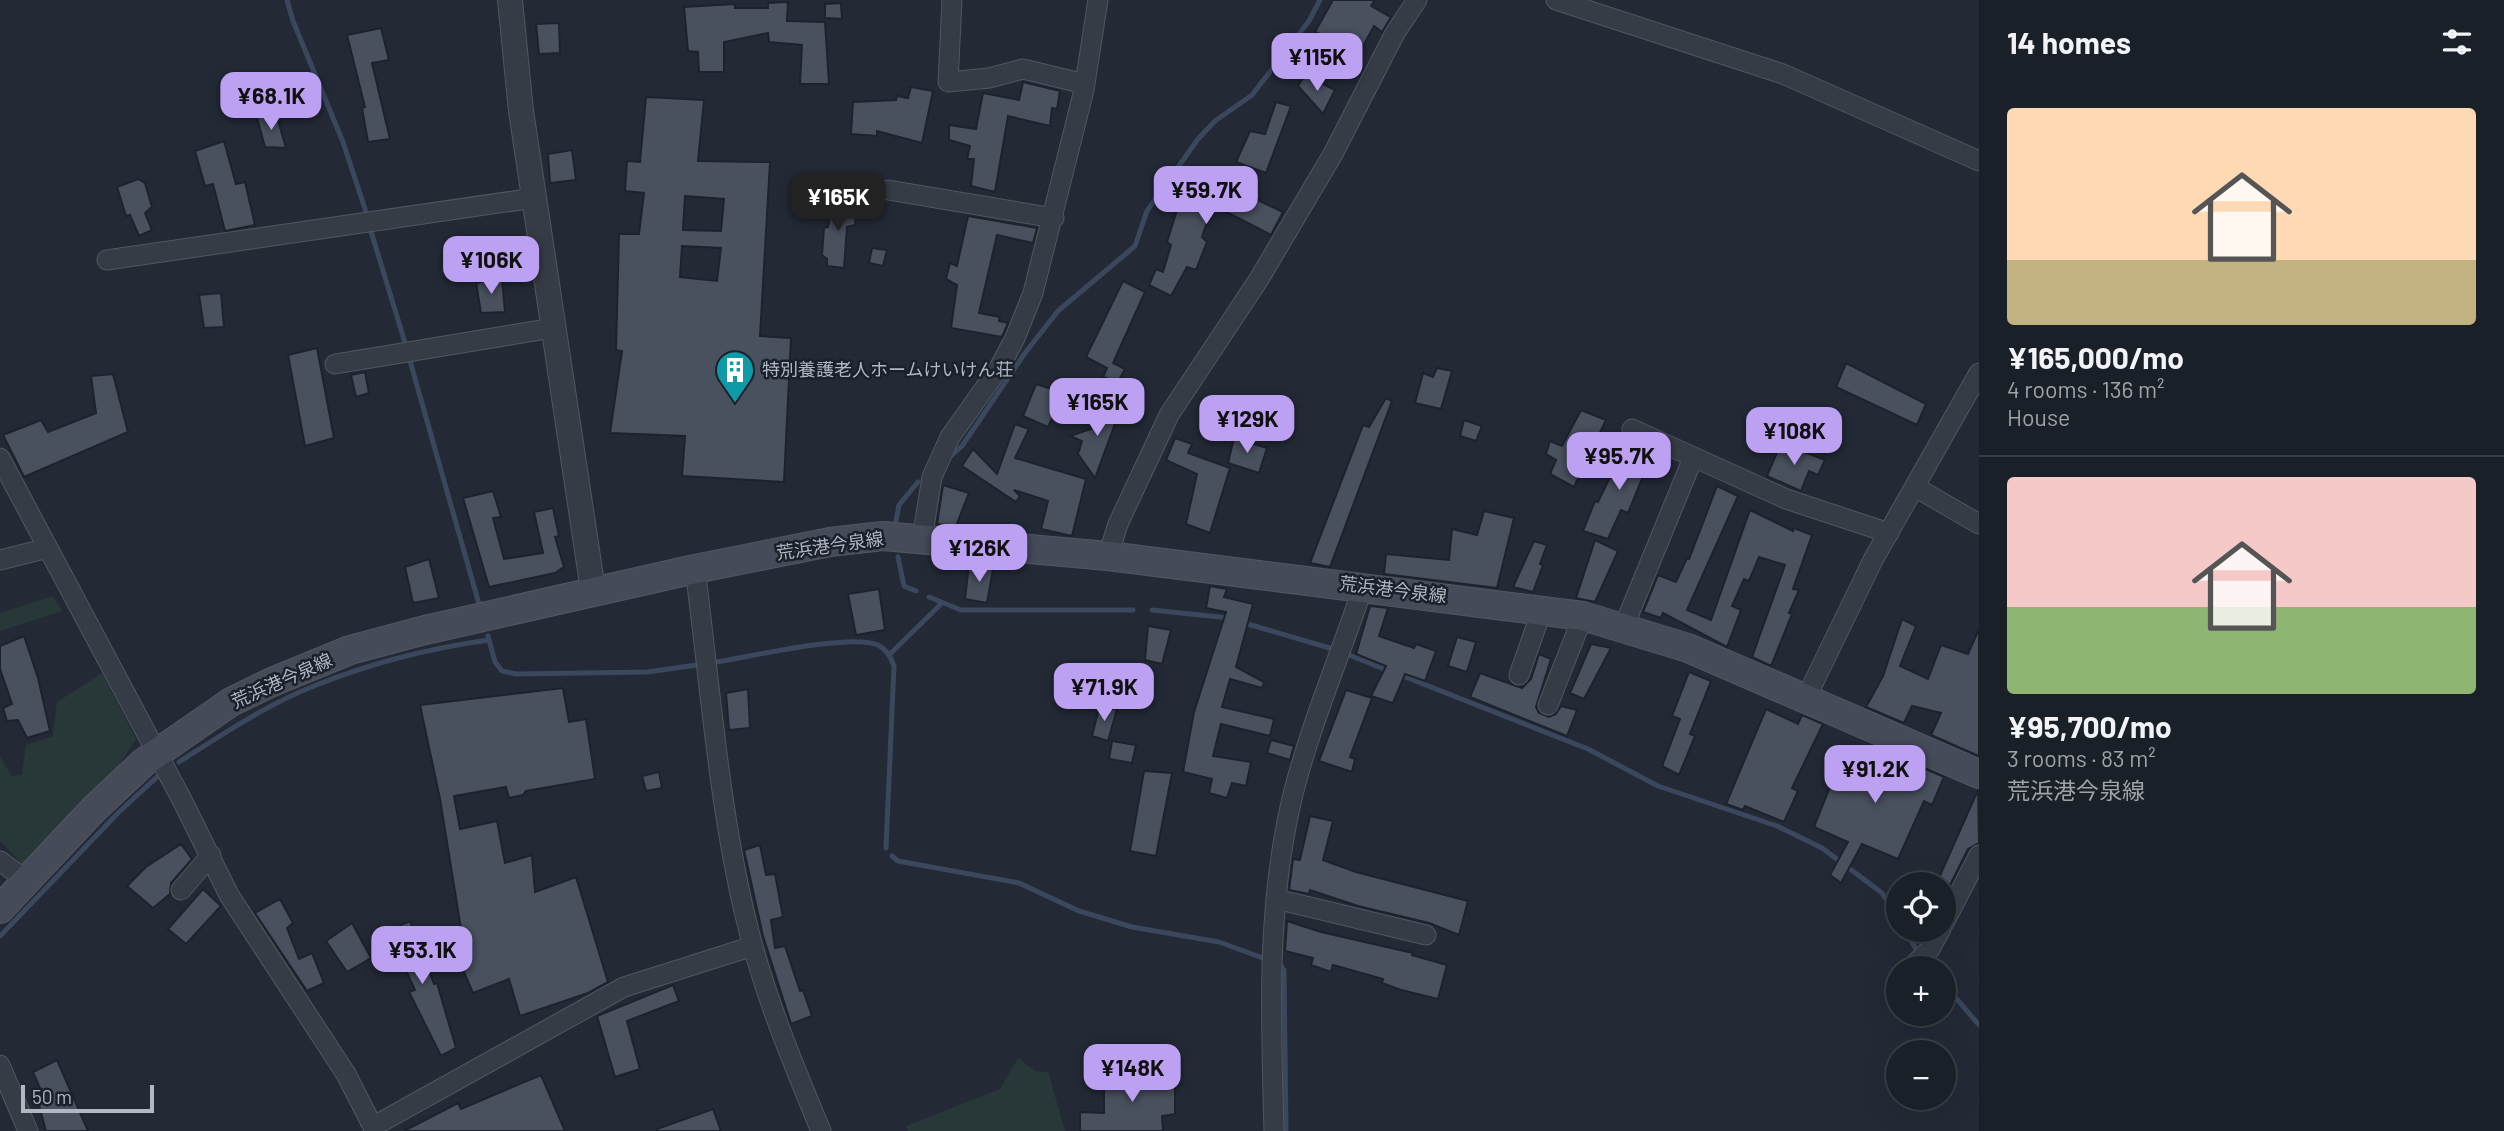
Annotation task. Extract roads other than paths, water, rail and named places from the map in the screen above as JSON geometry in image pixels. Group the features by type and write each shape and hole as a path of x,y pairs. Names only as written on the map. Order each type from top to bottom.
{"main road":[{"name":"荒浜港今泉線","path":"0,909 94,808 158,753 232,702 351,650 593,590 854,538 883,536 1108,556 1583,617 1624,626 1688,648 1979,774"}],"street":[{"path":"510,0 514,62 593,590"},
{"path":"952,0 948,82 989,78 1023,69 1085,84"},
{"path":"922,539 932,477 950,437 999,368 1015,338 1032,293 1054,218 1085,84 1098,0"},
{"path":"1108,556 1118,524 1169,415 1259,279 1334,154 1395,33 1417,0"},
{"path":"1556,0 1783,74 1979,161"},
{"path":"888,190 1054,218"},
{"path":"107,260 534,198"},
{"path":"335,364 553,328"},
{"path":"1807,698 1888,533 1979,373"},
{"path":"1632,429 1786,499 1888,533"},
{"path":"0,458 158,753 229,895 338,1062 375,1129 624,987 753,946"},
{"path":"1624,626 1693,458"},
{"path":"1915,487 1979,524"},
{"path":"0,560 48,548"},
{"path":"695,569 724,803 753,946 775,1018 821,1131"},
{"path":"1274,1131 1270,973 1276,898 1292,798 1363,587"},
{"path":"1519,675 1542,610"},
{"path":"1548,705 1583,617"},
{"path":"181,890 211,855"},
{"path":"1956,900 1979,856"},
{"path":"0,861 27,881"},
{"path":"1276,898 1426,935"},
{"path":"1923,956 1934,942"},
{"path":"0,1065 28,1131"}],"waterway":[{"path":"287,0 293,21 343,142 366,212"},
{"path":"952,455 962,446 1025,353 1058,311 1135,246 1147,211 1198,139 1215,121 1252,95 1309,21 1320,0"},
{"path":"370,228 406,346"},
{"path":"410,361 479,604"},
{"path":"896,521 899,505 918,482"},
{"path":"898,557 904,586 916,591"},
{"path":"929,597 961,610 1133,610"},
{"path":"889,655 942,603"},
{"path":"1152,610 1229,618"},
{"path":"1241,622 1333,649"},
{"path":"488,636 495,662 502,671 516,674 647,672 697,665"},
{"path":"179,762 262,711 314,686 400,658 489,640"},
{"path":"717,662 799,647 846,642 865,642 878,645 886,651 894,666 886,848"},
{"path":"1349,655 1389,671"},
{"path":"1398,674 1588,749 1658,786 1777,826 1822,848 1882,893 1886,899"},
{"path":"0,936 119,812 157,777"},
{"path":"892,856 898,861 1019,883 1079,911 1132,927 1219,942 1263,958"},
{"path":"1912,942 1916,949"},
{"path":"1278,963 1284,970 1286,1130"},
{"path":"1956,998 1979,1025"}],"place":[{"name":"特別養護老人ホームけいけん荘","path":"735,404"}]}
